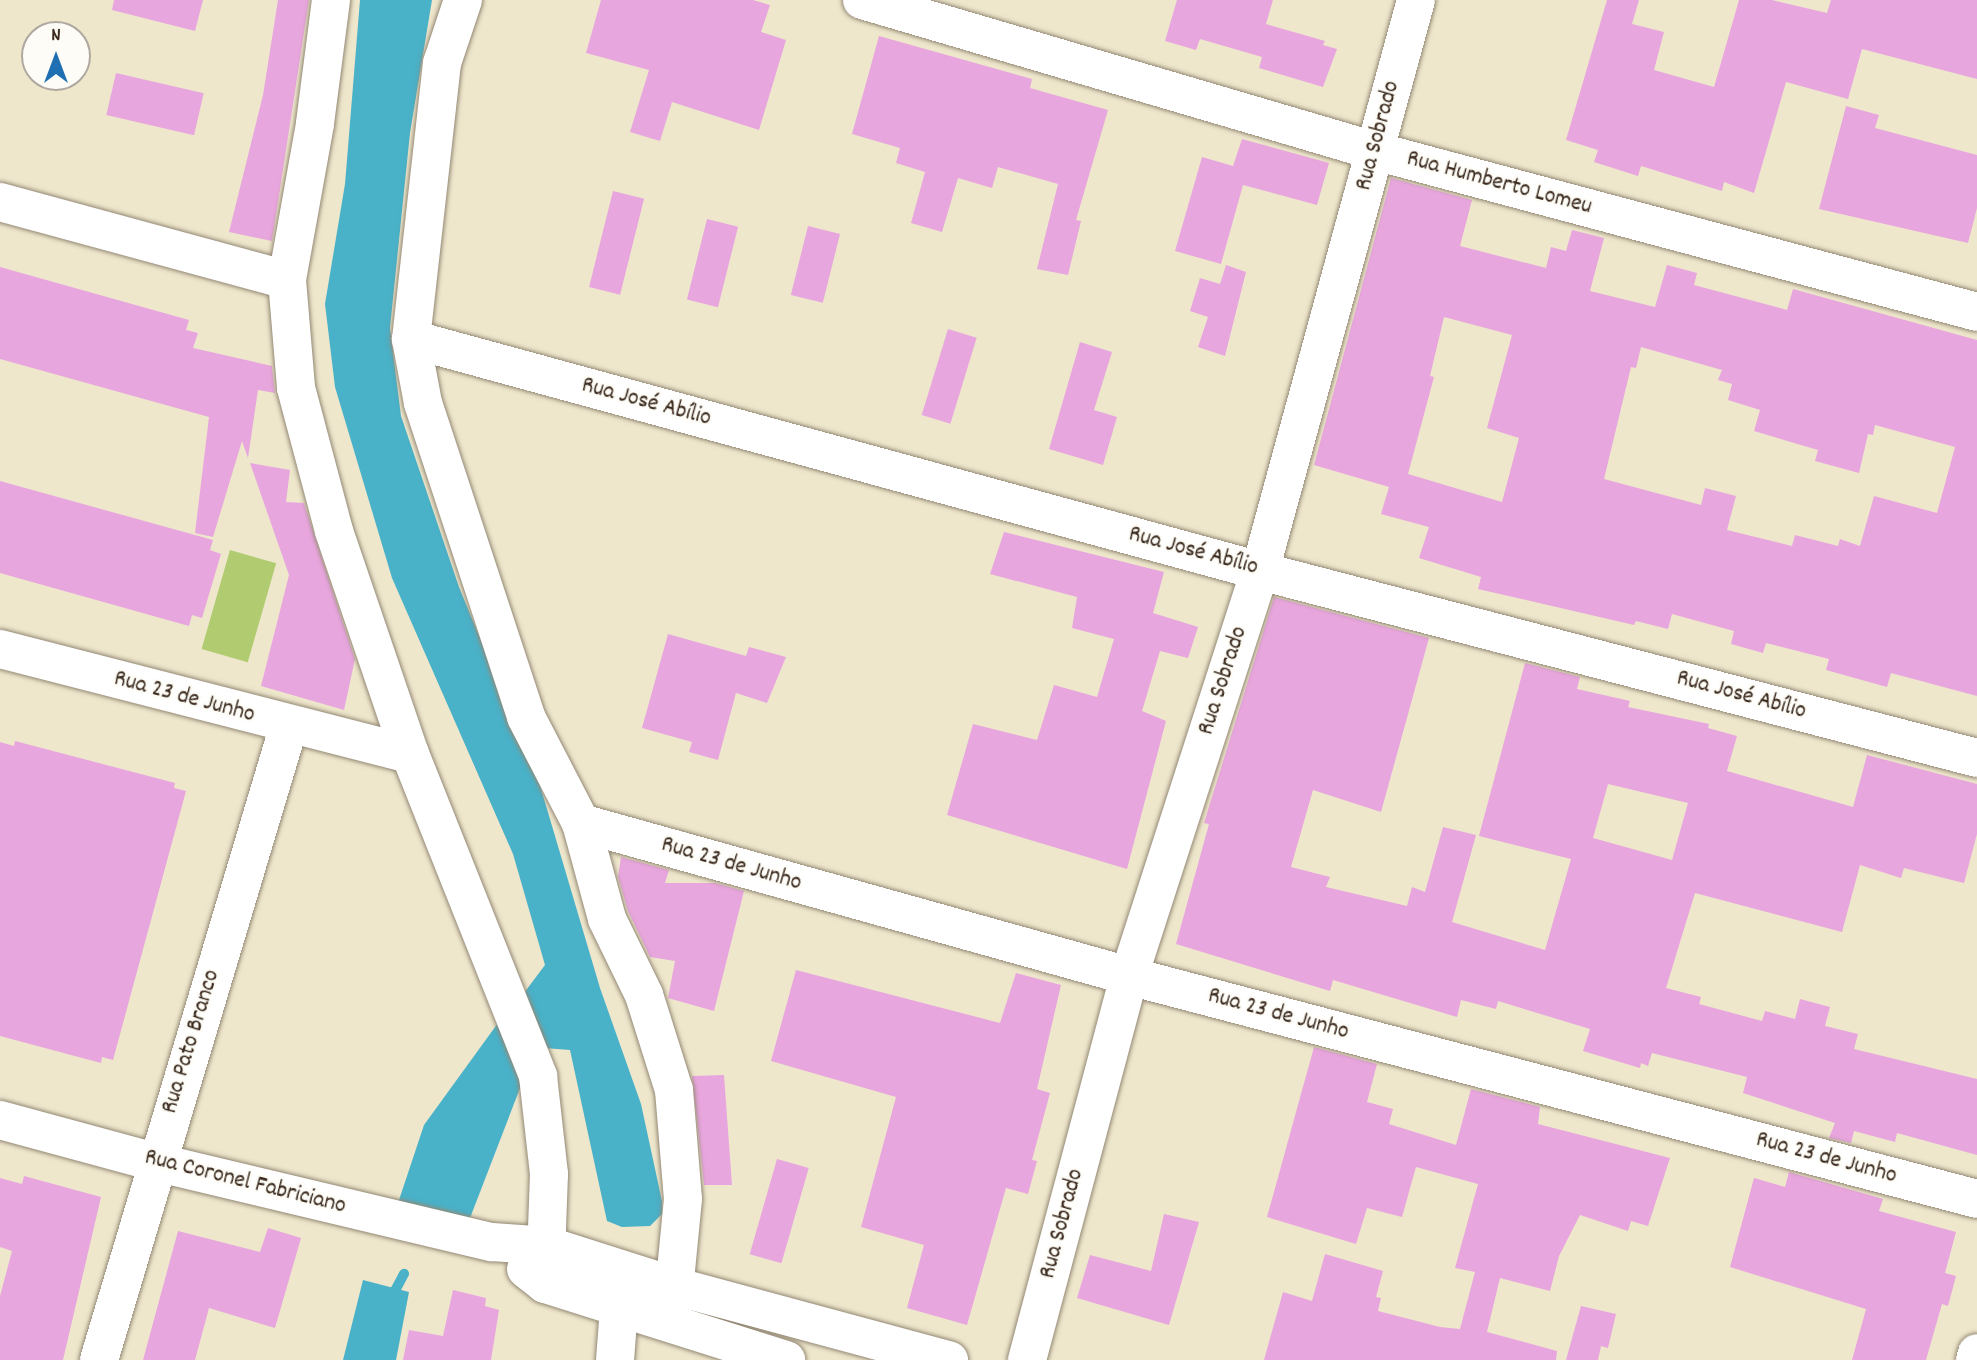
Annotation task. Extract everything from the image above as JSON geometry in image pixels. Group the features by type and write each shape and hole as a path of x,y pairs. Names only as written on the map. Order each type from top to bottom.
{"street":[{"path":"331,0 315,124 287,280 296,388 334,531 410,754 538,1076 549,1174 549,1246 545,1284"},
{"path":"463,0 442,63 411,339 423,403 526,717 581,823 607,919 644,995 674,1090 683,1199 673,1304"},
{"name":"Rua Humberto Lomeu","path":"862,0 1375,151 1977,312"},
{"name":"Rua Sobrado","path":"1027,1360 1129,976 1260,570 1416,0"},
{"path":"0,202 287,280"},
{"name":"Rua José Abílio","path":"411,339 1260,570 1977,758"},
{"name":"Rua 23 de Junho","path":"0,649 410,754"},
{"name":"Rua Pato Branco","path":"99,1360 155,1162 289,725"},
{"name":"Rua 23 de Junho","path":"581,823 1129,976 1977,1199"},
{"name":"Rua Coronel Fabriciano","path":"0,1119 155,1162 492,1242 549,1246 622,1270 673,1304 786,1360"},
{"name":"Rua Coronel Fabriciano","path":"492,1242 545,1284 619,1307 673,1304 949,1360"},
{"path":"615,1360 622,1270"},
{"path":"1975,1360 1977,1353"}],"green space":[{"path":"230,550 276,563 248,662 202,649"}],"water":[{"path":"360,0 432,0 410,133 390,328 401,416 459,587 539,782 600,988 641,1104 662,1201 662,1214 650,1226 622,1227 607,1221 570,1050 544,1048 524,993 545,965 513,854 392,578 335,387 325,304 345,184"},
{"path":"498,1023 522,1083 465,1231 396,1209 424,1125"},
{"path":"363,1280 409,1292 396,1360 343,1360"}],"building":[{"path":"114,0 203,0 195,31 112,10"},
{"path":"278,0 309,0 272,241 229,232 263,95"},
{"path":"601,0 753,0 770,5 761,32 786,40 759,130 672,102 660,141 630,132 649,70 586,53"},
{"path":"1177,0 1273,0 1266,24 1325,41 1323,45 1337,49 1323,87 1259,68 1262,57 1200,39 1196,50 1165,41"},
{"path":"1607,0 1639,0 1632,24 1664,32 1654,70 1714,87 1739,0 1772,0 1827,13 1831,0 1977,0 1977,79 1862,49 1848,99 1786,82 1754,193 1724,182 1722,191 1641,166 1638,176 1594,162 1598,150 1566,140"},
{"path":"879,36 1032,79 1030,88 1108,110 1076,220 1081,221 1068,275 1037,269 1058,184 998,167 992,188 958,178 942,232 911,223 925,172 896,163 900,148 852,134"},
{"path":"116,73 204,93 194,135 106,115"},
{"path":"1846,106 1879,115 1875,128 1977,155 1977,208 1968,243 1819,209"},
{"path":"1242,139 1329,163 1317,205 1243,185 1221,264 1175,251 1202,157 1233,166"},
{"path":"1391,178 1472,200 1460,246 1546,268 1551,247 1566,251 1572,230 1604,238 1590,291 1655,307 1667,265 1697,273 1694,285 1787,310 1793,289 1977,340 1977,696 1891,673 1887,687 1826,670 1829,659 1766,643 1763,653 1731,644 1734,631 1672,614 1668,629 1636,621 1634,625 1478,589 1481,577 1419,558 1429,527 1381,514 1389,487 1314,465","holes":["1444,317 1512,335 1487,428 1519,438 1502,502 1408,474 1434,377 1430,376","1641,347 1722,370 1718,380 1732,384 1728,400 1760,410 1754,431 1818,450 1815,461 1859,473 1868,434 1873,435 1875,425 1955,447 1937,513 1874,496 1860,546 1840,539 1838,546 1795,535 1792,546 1727,530 1736,496 1705,488 1701,505 1604,479 1631,367 1636,368"]},
{"path":"613,191 644,199 620,295 589,287"},
{"path":"707,219 738,227 718,307 687,300"},
{"path":"808,226 840,234 823,303 791,295"},
{"path":"1226,265 1246,272 1225,356 1198,347 1208,317 1190,311 1200,278 1220,284"},
{"path":"0,267 189,320 186,330 198,333 193,348 272,366 275,393 258,390 248,458 242,441 213,537 195,533 209,417 0,359"},
{"path":"948,329 977,338 950,424 922,415"},
{"path":"1080,342 1112,352 1094,410 1117,417 1103,465 1049,449"},
{"path":"250,463 290,470 286,502 304,503 355,659 344,710 261,686 289,575"},
{"path":"0,481 213,540 210,550 221,554 202,618 192,615 189,626 0,573"},
{"path":"1004,532 1164,572 1153,613 1198,627 1188,658 1160,651 1142,711 1166,721 1127,869 947,815 973,724 1037,740 1054,685 1097,697 1114,639 1072,628 1077,597 990,574"},
{"path":"1274,597 1429,638 1381,812 1313,790 1291,867 1330,877 1326,887 1407,906 1412,887 1425,892 1443,827 1476,835 1452,922 1545,950 1571,859 1479,836 1525,663 1580,677 1577,689 1630,701 1628,707 1709,724 1708,728 1737,736 1727,771 1853,807 1867,755 1977,784 1977,834 1964,883 1904,868 1901,878 1860,865 1842,932 1695,893 1666,988 1701,997 1699,1004 1762,1021 1765,1011 1795,1019 1800,999 1830,1007 1825,1026 1858,1034 1854,1049 1977,1079 1977,1155 1897,1133 1895,1142 1854,1131 1851,1143 1829,1138 1835,1123 1743,1093 1747,1077 1652,1053 1648,1066 1641,1063 1640,1068 1583,1051 1590,1029 1498,1001 1496,1009 1461,1000 1457,1017 1333,980 1330,991 1176,944 1209,824 1204,823","holes":["1608,784 1688,803 1672,860 1593,838"]},
{"path":"668,634 746,656 749,647 786,657 767,703 736,693 718,760 689,752 692,742 642,728"},
{"path":"15,741 175,783 174,788 186,791 113,1060 102,1057 101,1063 0,1036 0,742 14,746"},
{"path":"621,857 669,870 665,883 715,883 744,891 714,1011 668,998 675,961 650,957 628,911 618,877"},
{"path":"796,970 1000,1023 1016,973 1061,985 1037,1089 1050,1093 1032,1160 1037,1161 1028,1194 1006,1188 967,1325 907,1308 924,1245 861,1227 896,1097 771,1061"},
{"path":"1314,1047 1377,1064 1367,1102 1393,1109 1389,1124 1456,1145 1471,1089 1540,1107 1538,1124 1670,1158 1648,1226 1631,1221 1628,1231 1580,1215 1559,1256 1550,1291 1500,1278 1487,1332 1557,1351 1556,1360 1264,1360 1283,1292 1312,1301 1325,1254 1383,1271 1376,1297 1381,1298 1378,1311 1440,1327 1460,1329 1475,1272 1455,1268 1478,1184 1416,1167 1402,1217 1367,1208 1356,1244 1267,1217"},
{"path":"724,1075 732,1185 704,1185 692,1076"},
{"path":"777,1159 809,1168 781,1263 750,1254"},
{"path":"1789,1172 1883,1199 1879,1211 1956,1232 1945,1273 1956,1276 1948,1306 1942,1304 1926,1360 1852,1360 1866,1309 1730,1267 1754,1178 1785,1187"},
{"path":"24,1176 101,1197 63,1360 0,1360 0,1296 12,1251 0,1247 0,1178 22,1184"},
{"path":"1164,1214 1199,1222 1169,1325 1077,1298 1090,1255 1151,1271"},
{"path":"268,1228 301,1238 275,1328 209,1308 195,1360 143,1360 178,1231 260,1252"},
{"path":"453,1290 486,1298 485,1306 499,1310 491,1360 403,1360 409,1330 443,1336"},
{"path":"1581,1306 1616,1314 1608,1348 1601,1346 1598,1360 1566,1360"}],"waterway":[{"path":"389,1302 404,1274"}]}
